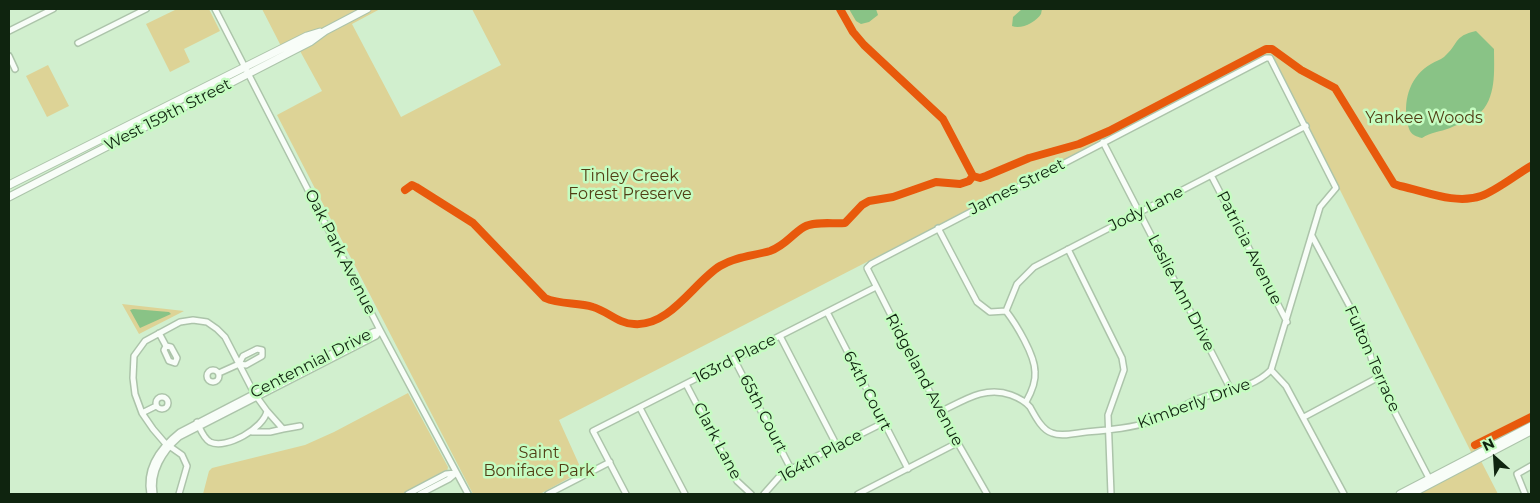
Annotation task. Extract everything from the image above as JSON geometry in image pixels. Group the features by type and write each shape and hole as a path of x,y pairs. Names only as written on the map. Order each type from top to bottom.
{"main road":[{"name":"West 159th Street","path":"9,185 247,70 310,42 325,30 367,9"},
{"name":"West 159th Street","path":"9,196 247,70"},
{"path":"1411,494 1431,480 1531,426"},
{"path":"1400,494 1531,431"}],"street":[{"path":"9,31 53,9"},
{"path":"78,43 146,9"},
{"name":"Oak Park Avenue","path":"215,9 380,330 468,494"},
{"path":"9,56 15,69"},
{"name":"James Street","path":"871,264 1266,58 1270,58 1306,126"},
{"path":"1306,126 1336,188 1323,202 1271,370 1286,386 1344,494"},
{"name":"Jody Lane","path":"1006,311 1017,284 1024,275 1068,249 1306,126"},
{"name":"Leslie Ann Drive","path":"1104,142 1231,390"},
{"name":"Patricia Avenue","path":"1211,175 1287,322"},
{"path":"938,228 978,302 984,309 990,312 1006,311 1033,359 1035,372 1032,390 1026,402 1004,393 993,391 973,396 940,412"},
{"name":"Fulton Terrace","path":"1312,236 1364,333 1377,378 1431,480"},
{"path":"1068,249 1122,358 1124,370 1108,415 1111,494"},
{"name":"Ridgeland Avenue","path":"871,264 867,268 876,287 956,443 987,494"},
{"name":"163rd Place","path":"610,462 593,431 876,287"},
{"name":"64th Court","path":"827,312 908,469"},
{"path":"179,494 187,466 182,455 167,444 142,413 133,378 134,356 142,343 180,322 194,320 207,322 223,334 256,395 283,429"},
{"name":"Centennial Drive","path":"150,494 148,488 157,455 167,444 198,424 380,330"},
{"path":"159,333 166,346"},
{"path":"780,336 837,446"},
{"name":"65th Court","path":"734,359 791,469"},
{"path":"219,373 239,364"},
{"name":"Kimberly Drive","path":"1026,402 1042,426 1050,433 1061,435 1108,430 1156,420 1197,399 1255,383 1271,370"},
{"path":"1304,417 1377,378"},
{"name":"Clark Lane","path":"686,384 737,481 751,494"},
{"path":"142,413 156,406"},
{"path":"640,408 685,494"},
{"path":"198,424 207,440 215,443 241,437 252,432 266,418 267,411"},
{"name":"164th Place","path":"764,494 779,477 791,469 883,423"},
{"path":"252,432 270,432 300,426"},
{"path":"858,494 956,443"},
{"name":"Centennial Drive","path":"154,494 155,474 167,444"},
{"path":"548,494 610,462 626,494"},
{"path":"1525,494 1517,474 1531,466"},
{"path":"408,494 446,474 456,472"},
{"path":"420,494 449,479 456,472"},
{"path":"870,488 873,494"}],"green space":[{"path":"177,9 209,9 220,31 184,49 190,62 170,72 146,24"},
{"name":"Tinley Creek Forest Preserve","path":"262,9 380,9 352,24 401,117 501,65 472,9 1531,9 1531,423 1472,454 1272,54 559,420 582,471 540,494 473,494 277,115 322,91 294,40 281,46"},
{"path":"48,65 69,106 47,117 26,76"},
{"path":"122,304 184,311 139,334"},
{"path":"408,393 448,467 447,472 404,494 203,494 209,471 212,468 305,445"},
{"path":"1481,461 1498,494 1416,494"}],"shaded area":[{"path":"849,9 876,9 878,15 869,22 861,24 856,21"},
{"path":"1022,9 1042,9 1039,17 1032,22 1020,27 1012,26 1013,17"},
{"path":"1476,31 1494,49 1494,75 1489,101 1478,115 1469,120 1422,138 1413,134 1409,130 1406,104 1410,88 1418,74 1444,57 1463,35"},
{"path":"130,310 169,312 171,314 140,328"}],"cycle path":[{"path":"840,9 853,32 864,45 943,119 973,176"},
{"path":"973,176 980,178 1029,158 1079,144 1109,131 1266,49 1272,49 1301,70 1335,88 1394,184 1440,196 1461,199 1471,198 1481,196 1493,190 1531,166"},
{"path":"405,190 412,185 473,223 545,298 557,302 593,307 618,320 634,324 647,323 670,311 720,266 739,258 775,249 808,225 845,223 862,205 869,201 893,197 936,182 960,184 969,181 973,176"},
{"path":"1475,445 1531,417"}],"park label":[{"name":"Yankee Woods","path":"1424,118"},
{"name":"Saint Boniface Park","path":"539,462"}]}
